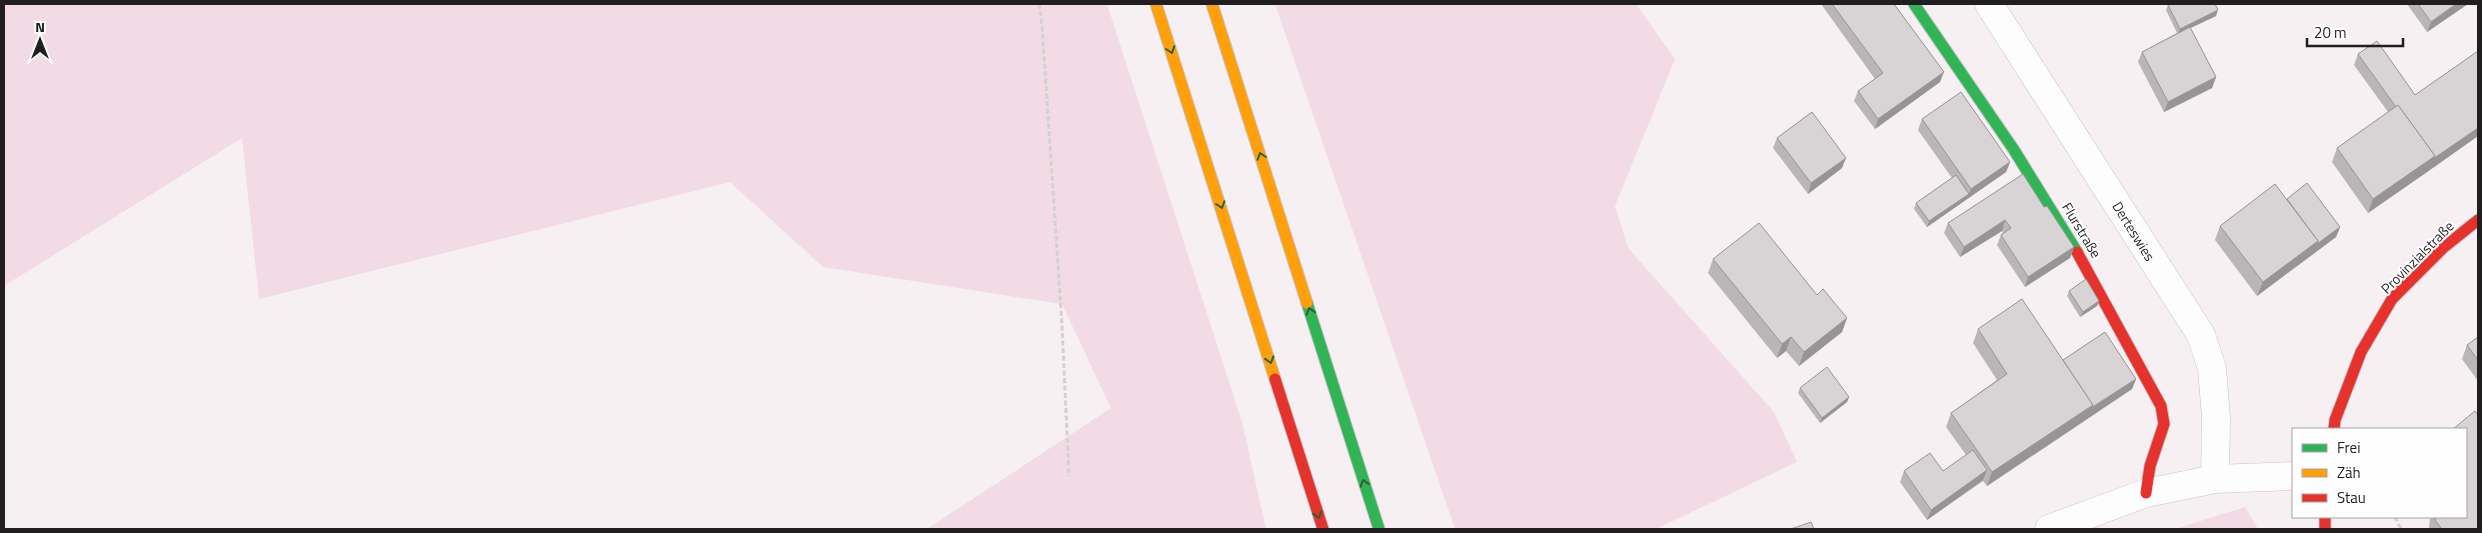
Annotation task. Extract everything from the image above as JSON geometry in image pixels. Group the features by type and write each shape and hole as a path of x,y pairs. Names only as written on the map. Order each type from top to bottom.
{"main road":[{"path":"1156,4 1323,529"},
{"path":"1212,4 1379,529"},
{"name":"Flurstraße","path":"1914,4 2032,175 2097,284 2162,406 2164,424 2150,466 2146,493"},
{"name":"Provinzialstraße","path":"2334,428 2335,420 2361,352 2392,300 2443,248 2478,220"}],"street":[{"name":"Derteswies","path":"1989,4 2201,335 2212,368 2216,418 2214,479"},
{"path":"2049,529 2146,493 2214,479 2292,476"}],"path":[{"path":"1038,4 1042,26 1062,325 1068,476"}],"shaded area":[{"path":"4,4 1107,4 1242,422 1266,529 927,529 1111,408 1062,304 823,267 730,182 259,299 242,138 4,286"},
{"path":"1275,4 1636,4 1675,59 1615,206 1628,248 1774,412 1797,462 1656,529 1455,529"},
{"path":"2245,507 2258,529 2175,529"}],"building":[{"path":"1832,4 1894,4 1944,72 1878,119 1858,91 1883,73"},
{"path":"2169,4 2215,4 2218,10 2180,29"},
{"path":"2418,4 2456,4 2431,22"},
{"path":"2190,27 2216,77 2168,102 2142,52"},
{"path":"2377,41 2415,95 2478,51 2478,128 2433,159 2435,156 2398,105 2396,107 2358,54"},
{"path":"1961,92 2010,162 1971,189 1922,119"},
{"path":"2398,105 2435,156 2373,199 2337,148"},
{"path":"1812,112 1846,158 1811,183 1777,138"},
{"path":"2023,174 2044,207 2047,206 2074,247 2028,277 2001,235 2011,228 2005,220 1964,247 1948,223"},
{"path":"1956,175 1969,194 1929,221 1916,203"},
{"path":"2307,183 2340,227 2317,244 2318,241 2287,199"},
{"path":"2275,184 2318,241 2263,282 2220,226"},
{"path":"1759,223 1817,295 1823,289 1847,318 1804,352 1791,337 1782,344 1713,259"},
{"path":"2086,279 2099,301 2083,312 2069,291"},
{"path":"2022,299 2093,405 1992,472 1951,413 2007,374 1978,329"},
{"path":"2105,332 2136,379 2091,408 2093,405 2063,360"},
{"path":"2478,337 2478,360 2467,345"},
{"path":"1827,367 1849,397 1822,418 1800,388"},
{"path":"2475,411 2478,415 2478,529 2442,529 2435,520 2436,518 2467,518 2467,428 2454,428"},
{"path":"1973,450 1987,470 1931,510 1904,471 1930,453 1943,471"},
{"path":"1811,522 1814,529 1791,529"}],"traffic: fast":[{"path":"1914,4 2014,150 2077,252"},
{"path":"1307,303 1379,529"}],"traffic: slow":[{"path":"1156,4 1275,379"},
{"path":"1212,4 1307,303"}],"traffic: jam":[{"path":"2334,428 2335,420 2361,352 2392,299 2443,248 2478,220"},
{"path":"2077,252 2161,406 2164,424 2150,466 2146,493"},
{"path":"1275,379 1323,529"},
{"path":"2325,518 2325,529"}]}
